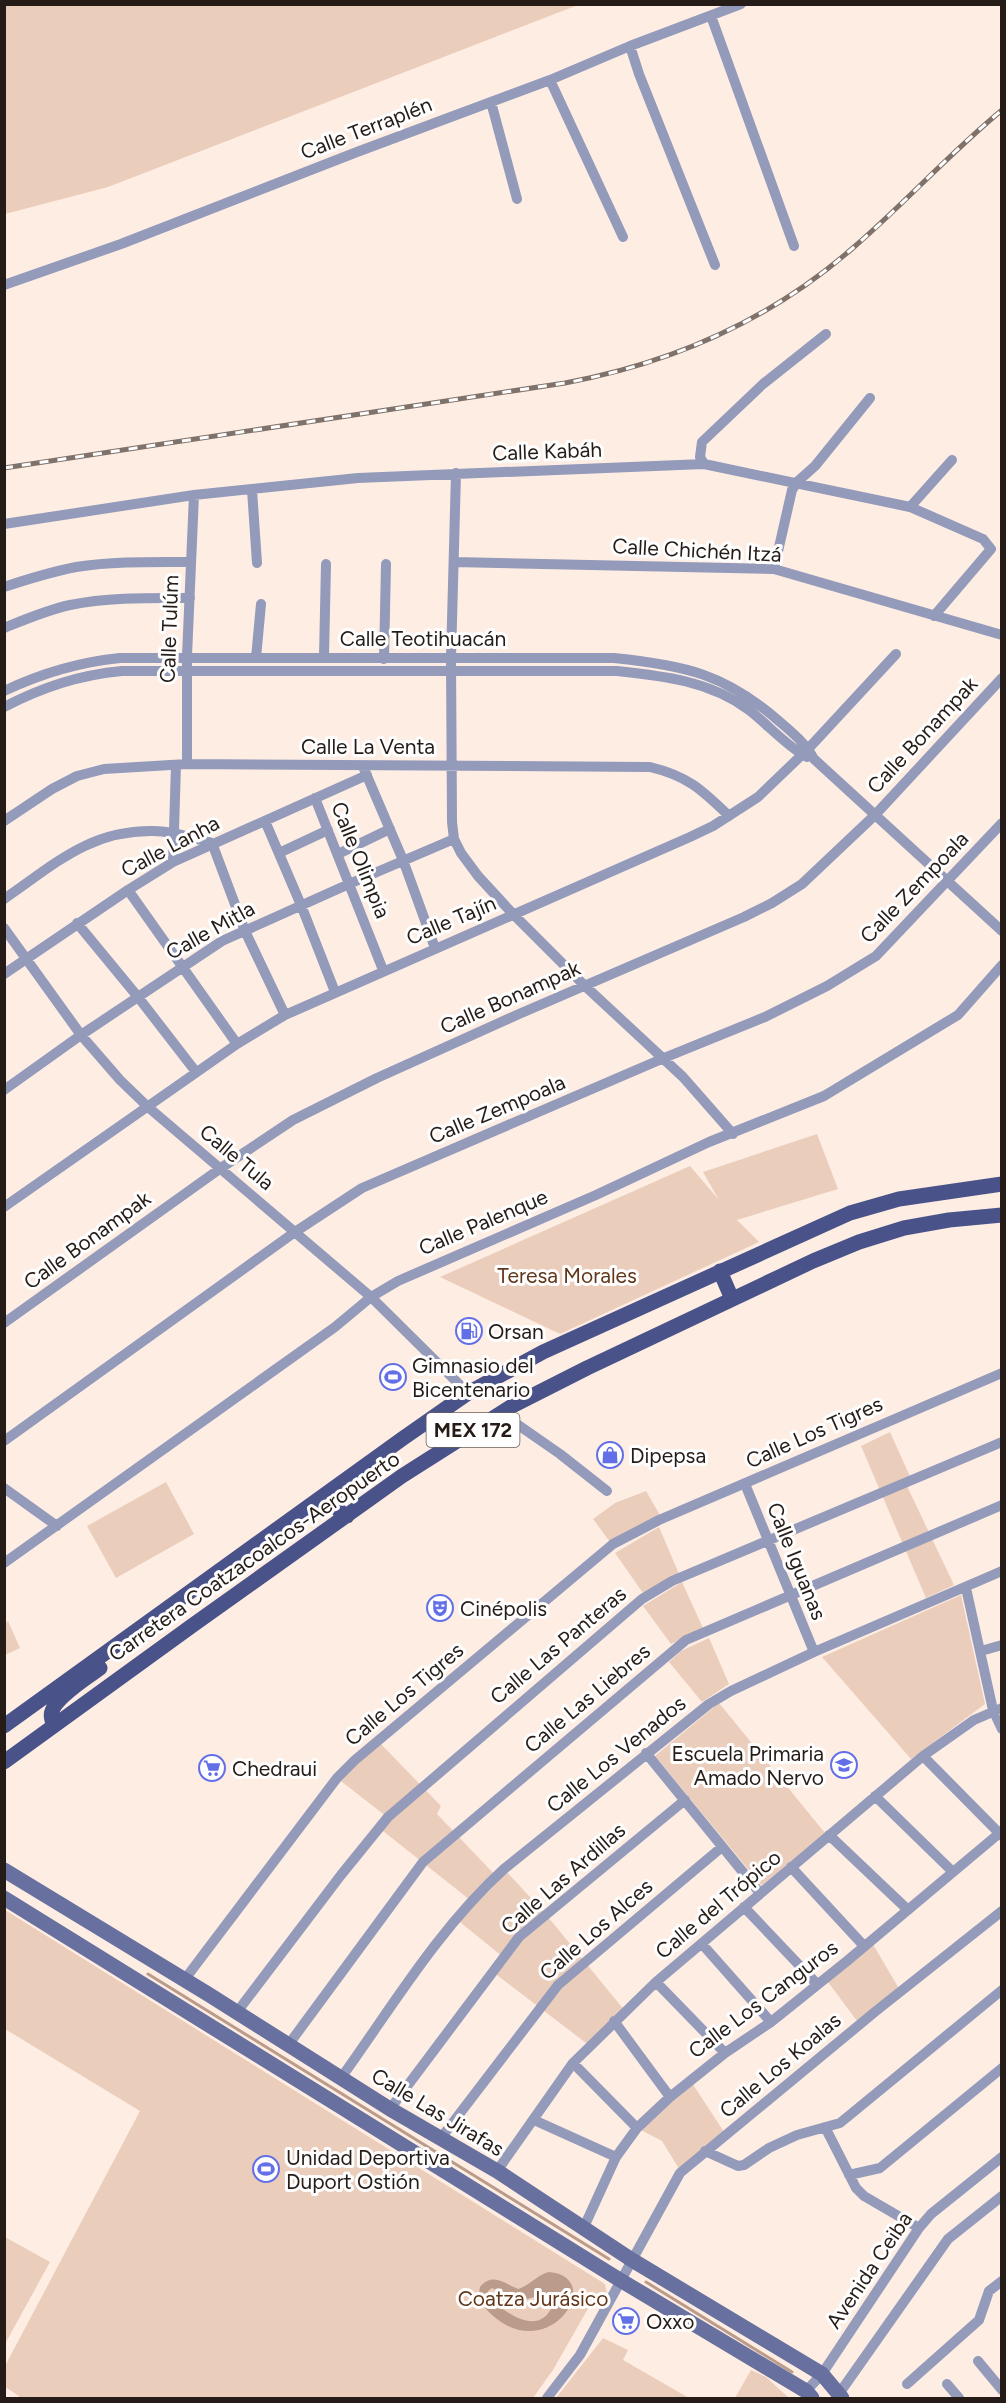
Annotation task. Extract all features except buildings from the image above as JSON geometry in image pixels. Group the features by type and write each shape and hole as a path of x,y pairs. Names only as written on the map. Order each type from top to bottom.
{"main road":[{"name":"Carretera Coatzacoalcos-Aeropuerto","path":"4,1726 468,1393 543,1352 850,1213 900,1199 1002,1184"},
{"name":"Carretera Coatzacoalcos-Aeropuerto","path":"4,1762 402,1476 501,1413 587,1368 858,1242 904,1228 1002,1215"},
{"path":"720,1271 732,1299"},
{"path":"337,1486 334,1499 336,1506 347,1516"},
{"path":"54,1725 52,1711 59,1701 124,1649 148,1623"},
{"name":"Calle Las Jirafas","path":"4,1870 185,1979 390,2109 497,2171 632,2260 822,2374 839,2397"},
{"path":"4,1898 809,2395"},
{"path":"129,1974 141,1953"}],"street":[{"name":"Calle Terraplén","path":"4,285 121,244 550,80 630,46 741,4"},
{"path":"711,16 794,246"},
{"path":"630,46 715,265"},
{"path":"550,80 623,237"},
{"path":"491,102 517,199"},
{"path":"704,464 700,457 702,442 763,384 826,334"},
{"path":"774,569 792,490 797,482 815,466 870,398"},
{"path":"910,507 952,460"},
{"name":"Calle Kabáh","path":"4,524 194,495 358,478 704,464 910,507 983,539 991,549 934,616"},
{"path":"456,474 450,671 454,839 469,864 513,914 584,985 664,1058 691,1085 733,1134"},
{"path":"252,490 257,563"},
{"name":"Calle Tulúm","path":"173,862 173,833 182,765 194,495"},
{"path":"4,587 76,567 116,563 191,562"},
{"name":"Calle Chichén Itzá","path":"454,562 774,569 1002,635"},
{"path":"324,657 326,564"},
{"path":"384,658 386,564"},
{"path":"4,628 41,613 72,605 154,598 190,598"},
{"path":"256,658 261,604"},
{"name":"Calle Tajín","path":"4,1207 196,1072 285,1015 690,837 729,816 759,797 806,752 896,654"},
{"name":"Calle Teotihuacán","path":"4,691 27,680 93,660 187,656 614,658 680,667 712,677 736,688 768,711 806,752"},
{"name":"Calle Teotihuacán","path":"4,707 63,680 94,673 617,671 682,679 718,692 747,709 806,752 1002,931"},
{"name":"Calle Bonampak","path":"4,1323 221,1168 293,1120 327,1102 584,985 772,903 802,884 875,815 1002,678"},
{"path":"27,680 33,692"},
{"name":"Calle La Venta","path":"4,821 52,789 77,776 104,770 182,765 365,771 451,764 650,767 673,773 693,783 729,816"},
{"path":"365,771 403,860 435,948"},
{"name":"Calle Lanha","path":"4,974 77,923 173,862 315,798 365,771"},
{"name":"Calle Olimpia","path":"315,798 383,970"},
{"path":"265,821 335,992"},
{"name":"Calle Zempoala","path":"4,1441 334,1204 382,1179 797,1002 876,956 1002,822"},
{"path":"279,853 328,830"},
{"path":"338,854 390,830"},
{"path":"4,899 82,846 111,834 154,831 173,833 212,843 245,930 285,1015"},
{"name":"Calle Mitla","path":"4,1090 81,1035 222,941 454,839"},
{"path":"128,890 237,1044"},
{"path":"77,923 196,1072"},
{"name":"Calle Tula","path":"4,928 81,1035 120,1080 148,1107 371,1298 468,1393"},
{"name":"Calle Palenque","path":"4,1563 335,1327 371,1298 431,1265 596,1195 709,1142 824,1096 958,1015 1002,965"},
{"name":"Calle Los Tigres","path":"185,1979 313,1808 355,1760 613,1544 644,1527 1002,1373"},
{"path":"501,1413 560,1454 607,1491"},
{"name":"Calle Las Panteras","path":"237,2012 378,1827 402,1803 651,1593 672,1581 1002,1442"},
{"name":"Calle Iguanas","path":"745,1484 814,1652"},
{"path":"4,1488 57,1526"},
{"name":"Calle Las Liebres","path":"289,2044 423,1862 686,1640 1002,1504"},
{"name":"Calle Los Venados","path":"341,2078 471,1900 504,1869 709,1704 731,1690 814,1652 1002,1571"},
{"path":"966,1588 1002,1729"},
{"path":"981,1651 1002,1645"},
{"name":"Calle del Trópico","path":"497,2171 573,2063 656,1982 923,1756 974,1720 998,1709"},
{"path":"646,1753 760,1893"},
{"path":"923,1756 1001,1833"},
{"path":"875,1796 953,1872"},
{"name":"Calle Las Ardillas","path":"390,2109 519,1937 685,1800"},
{"name":"Calle Los Canguros","path":"584,2227 615,2157 637,2128 670,2097 725,2053 771,2022 1001,1833"},
{"path":"829,1835 908,1910"},
{"name":"Calle Los Alces","path":"441,2138 558,1984 722,1846"},
{"path":"791,1867 864,1946"},
{"path":"744,1906 817,1984"},
{"name":"Calle Los Koalas","path":"547,2398 580,2355 680,2173 1002,1911"},
{"path":"702,1944 771,2022"},
{"path":"656,1982 725,2053"},
{"path":"705,2151 738,2166 744,2165 768,2148 797,2135 840,2123 1002,1990"},
{"path":"614,2021 670,2097"},
{"path":"573,2063 637,2128"},
{"path":"849,2175 880,2168 1002,2068"},
{"path":"534,2120 615,2157"},
{"path":"825,2127 856,2188 864,2196 919,2228"},
{"name":"Avenida Ceiba","path":"809,2395 919,2228 931,2214 1002,2157"},
{"path":"839,2397 948,2239 1002,2196"},
{"path":"907,2384 979,2320 988,2291 1002,2281"},
{"path":"978,2361 1002,2390"},
{"path":"947,2384 959,2398"}],"green space":[{"path":"5,4 578,5 108,187 5,214"},
{"name":"Teresa Morales","path":"817,1134 838,1189 737,1220 759,1242 560,1334 440,1277 690,1166 719,1200 703,1172"},
{"path":"890,1432 912,1481 906,1484 954,1585 926,1598 861,1446"},
{"path":"166,1482 194,1534 116,1578 87,1526"},
{"path":"646,1491 661,1517 610,1542 593,1519 615,1503"},
{"path":"659,1527 679,1574 643,1593 615,1553"},
{"path":"682,1582 703,1628 671,1644 643,1606"},
{"path":"961,1595 985,1704 911,1759 822,1657"},
{"path":"8,1621 20,1648 5,1655 5,1623"},
{"path":"709,1638 729,1684 702,1702 669,1662 681,1651"},
{"path":"719,1703 825,1833 762,1886 655,1756"},
{"path":"378,1741 441,1806 437,1814 496,1876 504,1869 544,1912 625,2011 590,2046 493,1972 503,1957 455,1918 470,1900 378,1827 387,1817 337,1778"},
{"name":"Unidad Deportiva Duport Ostión","path":"5,1910 605,2284 607,2294 600,2299 594,2298 553,2370 533,2398 18,2398 19,2396 5,2387 5,2366 140,2111 5,2029"},
{"path":"871,1941 901,1992 860,2025 825,1978"},
{"path":"690,2080 726,2135 681,2172 662,2141 637,2128"},
{"path":"5,2237 50,2262 5,2344"},
{"path":"603,2338 628,2350 623,2360 689,2398 556,2398"},
{"path":"751,2370 766,2377 789,2398 735,2398"}],"shaded area":[{"path":"545,2273 566,2277 573,2288 572,2302 564,2315 551,2326 534,2331 513,2328 492,2315 482,2303 479,2295 480,2287 489,2280 498,2280 518,2289","holes":["492,2288 509,2297 523,2300 546,2294 553,2300 553,2305 547,2315 539,2320 522,2320 496,2304 489,2298 488,2291"]}],"waterway":[{"path":"148,1974 609,2259"},
{"path":"646,2282 792,2372"}],"railway":[{"path":"4,468 565,383 605,374 682,350 719,335 755,316 822,273 873,230 1002,110"}],"place":[{"name":"Orsan","path":"469,1331"},
{"name":"Gimnasio del Bicentenario","path":"393,1377"},
{"name":"Dipepsa","path":"610,1455"},
{"name":"Cinépolis","path":"440,1608"},
{"name":"Escuela Primaria Amado Nervo","path":"844,1765"},
{"name":"Chedraui","path":"212,1768"},
{"name":"Unidad Deportiva Duport Ostión","path":"266,2169"},
{"name":"Oxxo","path":"626,2321"}],"park label":[{"name":"Coatza Jurásico","path":"533,2298"}]}
